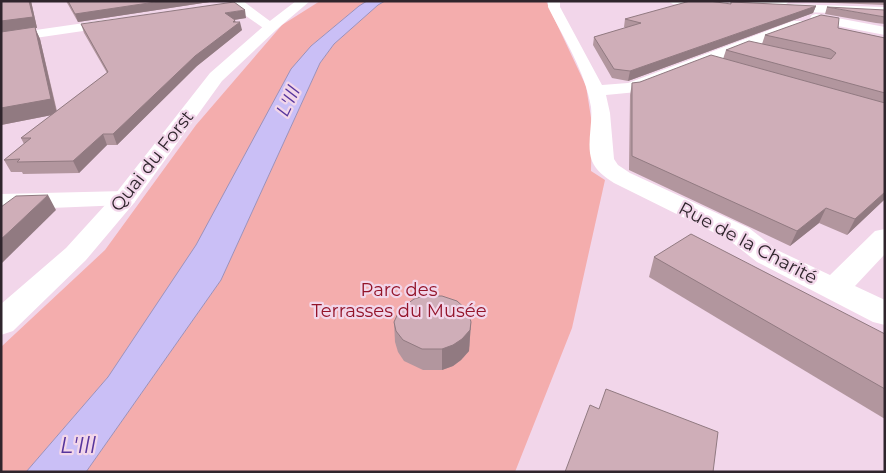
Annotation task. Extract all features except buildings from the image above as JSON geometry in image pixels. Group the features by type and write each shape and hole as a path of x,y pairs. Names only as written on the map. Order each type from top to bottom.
{"street":[{"path":"554,1 554,7 596,91 631,88 809,9"},
{"path":"674,1 809,9 885,11"},
{"path":"732,1 780,2 885,31"},
{"path":"792,1 809,9"},
{"path":"237,6 296,7"},
{"path":"237,6 271,27"},
{"name":"Quai du Forst","path":"1,323 76,254 125,198 216,77 296,7"},
{"path":"1,39 129,20"},
{"name":"Rue de la Charité","path":"596,91 603,125 604,163 612,171 622,178 739,234 767,256 885,314"},
{"path":"1,202 125,198"},
{"path":"834,289 885,237"}],"green space":[{"path":"320,1 367,1 311,46 196,245 108,377 26,472 1,472 1,347 105,250 196,125 282,25"},
{"name":"Parc des Terrasses du Musée","path":"385,1 546,1 586,86 592,124 591,171 605,180 572,328 515,472 86,472 221,280 320,63 334,44"}],"water":[{"name":"L'Ill","path":"367,1 385,1 334,44 320,63 221,280 86,472 26,472 108,377 196,245 291,69 311,46"}]}
